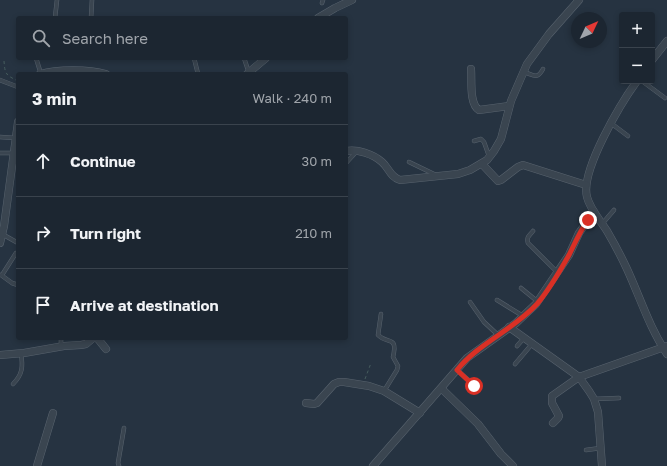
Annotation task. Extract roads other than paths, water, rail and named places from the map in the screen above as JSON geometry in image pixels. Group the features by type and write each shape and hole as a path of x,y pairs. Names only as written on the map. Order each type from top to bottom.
{"street":[{"path":"321,16 352,0"},
{"path":"348,151 358,150 364,152 382,162 395,179 405,180 458,174 482,164 489,157 501,139 509,106 524,72 542,43 579,0"},
{"path":"655,56 667,41"},
{"path":"251,72 264,60"},
{"path":"471,69 473,102 475,108 479,110 509,106"},
{"path":"57,72 93,72"},
{"path":"553,423 558,416 552,403 552,396 579,377 666,349 648,321 624,264 587,197 586,185 592,163 634,84"},
{"path":"0,244 2,219 15,172 14,153 16,138"},
{"path":"482,164 498,180 501,180 522,165 586,185"},
{"path":"373,466 442,389 467,358 523,316 538,302 558,273 583,227 594,212"},
{"path":"509,327 579,377 594,399 598,412 602,466"},
{"path":"0,355 61,346 81,345 90,340"},
{"path":"99,340 106,349"},
{"path":"306,404 317,403 336,383 342,382 362,385 384,391 420,413"},
{"path":"442,389 478,424 500,454 513,466"},
{"path":"37,466 53,413"}],"lane":[{"path":"55,16 57,0"},
{"path":"91,16 92,0"},
{"path":"36,60 40,72"},
{"path":"194,60 198,72"},
{"path":"245,60 250,72"},
{"path":"524,72 537,76 540,75 543,69"},
{"path":"0,80 16,86"},
{"path":"646,84 665,98"},
{"path":"612,124 628,136"},
{"path":"0,137 16,138"},
{"path":"474,141 481,140 484,142 489,157"},
{"path":"348,161 358,150"},
{"path":"0,153 14,153"},
{"path":"409,162 439,176"},
{"path":"602,224 614,210"},
{"path":"533,231 527,240 528,243 558,273"},
{"path":"2,234 16,242"},
{"path":"16,253 1,275 16,284"},
{"path":"521,288 538,302"},
{"path":"497,300 523,316"},
{"path":"470,302 484,322 498,335"},
{"path":"381,314 378,334 380,337 395,344 396,347 393,356 398,366 384,391"},
{"path":"517,346 524,338"},
{"path":"61,340 61,346"},
{"path":"515,364 532,344"},
{"path":"13,384 19,378 23,370 21,353"},
{"path":"457,370 473,384 474,390"},
{"path":"594,399 619,398"},
{"path":"119,466 118,463 124,428"},
{"path":"586,450 601,448"}]}
